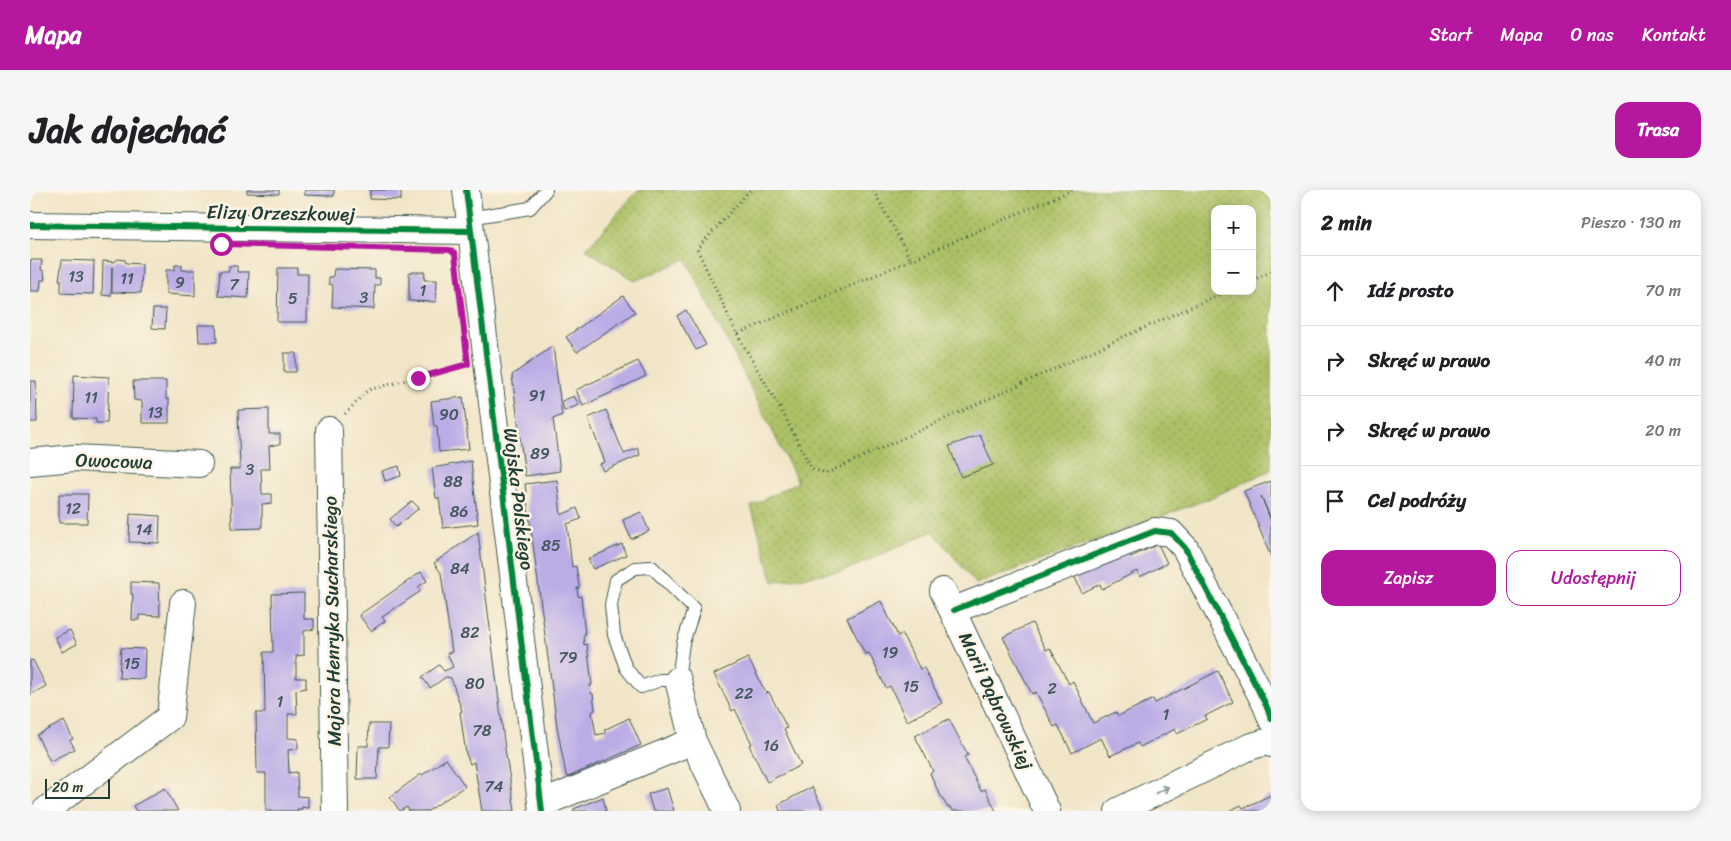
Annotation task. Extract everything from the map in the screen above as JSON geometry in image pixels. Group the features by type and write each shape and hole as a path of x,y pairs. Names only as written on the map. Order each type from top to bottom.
{"street":[{"name":"Wojska Polskiego","path":"466,190 542,807"},
{"name":"Elizy Orzeszkowej","path":"30,224 470,225"},
{"name":"Majora Henryka Sucharskiego","path":"329,430 335,811"},
{"name":"Owocowa","path":"30,462 74,458 199,464"},
{"name":"Marii Dąbrowskiej","path":"1047,811 948,600 1155,531 1171,533 1185,548 1271,718"},
{"path":"45,811 170,717 183,603"},
{"path":"678,680 693,741 727,811"},
{"path":"542,807 693,741"},
{"path":"1118,811 1249,747 1266,742 1271,744"}],"lane":[{"path":"470,225 530,208 546,190"},
{"path":"652,567 694,609 683,643 678,680 660,680 640,687 626,668 614,634 610,605 616,580 635,568 652,567"}],"path":[{"path":"750,190 697,249 737,334 785,416 811,468 825,474 1218,295"},
{"path":"873,190 911,260"},
{"path":"737,334 1072,190"},
{"path":"1256,278 1271,272"},
{"path":"329,430 368,390 468,364"}],"green space":[{"path":"638,190 1271,190 1271,470 1206,500 976,584 933,531 847,570 773,582 751,506 798,482 686,259 635,281 586,249"}],"building":[{"path":"247,190 279,190 279,194 247,193"},
{"path":"305,190 334,190 334,196 304,195"},
{"path":"370,190 401,190 401,200 370,199"},
{"path":"118,259 125,260 126,263 142,264 141,293 112,292 112,267 111,296 102,295 103,261 114,262"},
{"path":"30,260 42,260 41,270 44,271 45,280 41,280 40,291 30,291"},
{"path":"62,260 94,261 93,294 61,293 61,280 59,280"},
{"path":"175,265 182,265 182,270 195,270 195,296 166,294 166,270 175,270"},
{"path":"229,266 237,266 237,272 249,272 248,298 218,296 220,271 229,271"},
{"path":"278,268 297,268 297,274 308,274 307,322 277,322"},
{"path":"334,269 375,270 375,278 380,278 380,285 375,285 374,309 332,307 333,285 329,284 329,277 333,277"},
{"path":"409,272 425,272 424,280 437,280 436,302 409,301"},
{"path":"623,296 635,312 577,352 566,337"},
{"path":"153,309 166,309 165,329 152,328"},
{"path":"686,310 706,345 696,350 677,316"},
{"path":"198,325 216,325 217,342 199,342"},
{"path":"553,346 562,415 553,419 560,471 525,476 512,375"},
{"path":"284,353 296,353 296,372 284,372"},
{"path":"638,361 646,376 583,406 576,390"},
{"path":"74,375 109,377 107,423 96,423 96,419 73,418"},
{"path":"30,381 36,381 37,422 30,422"},
{"path":"133,381 166,381 166,399 169,399 169,423 142,423 142,401 134,400"},
{"path":"574,396 579,405 564,411 562,401"},
{"path":"463,397 469,449 439,452 437,426 434,426 431,401"},
{"path":"269,409 269,434 280,434 280,444 269,446 270,469 261,469 262,494 272,494 272,503 262,504 262,528 232,529 230,469 240,469 238,410"},
{"path":"606,410 624,454 638,448 640,455 603,471 600,464 605,462 588,418"},
{"path":"980,435 993,465 961,477 949,446"},
{"path":"471,461 478,524 443,528 432,468"},
{"path":"399,466 401,476 385,481 382,471"},
{"path":"557,480 561,515 577,508 581,519 567,524 572,567 576,566 579,586 577,588 578,596 581,597 585,635 583,636 584,645 587,644 592,685 590,685 595,710 592,712 596,735 606,733 604,730 629,718 641,745 568,777 566,775 557,726 525,484"},
{"path":"1271,481 1271,519 1261,496 1271,521 1271,557 1244,491"},
{"path":"59,494 88,494 87,523 59,523"},
{"path":"412,501 419,508 396,527 390,519"},
{"path":"641,512 649,531 631,539 623,520"},
{"path":"130,514 160,516 159,543 129,542"},
{"path":"478,532 505,749 515,811 482,811 474,762 470,764 466,754 460,712 462,711 451,678 446,677 430,688 422,677 439,665 444,671 453,667 447,653 452,652 441,573 434,563"},
{"path":"622,544 626,555 593,569 588,559"},
{"path":"1158,544 1167,563 1140,577 1137,571 1102,589 1100,584 1082,593 1073,573 1090,565 1093,570 1128,552 1131,557"},
{"path":"421,572 427,581 418,587 421,591 382,617 385,621 371,631 359,615"},
{"path":"131,582 159,583 160,616 139,615 139,620 132,620 133,594 131,594"},
{"path":"304,593 304,619 314,619 314,629 304,631 304,655 296,656 296,678 306,678 306,688 296,690 297,714 288,714 288,738 298,739 298,749 288,750 289,773 297,772 298,796 308,797 308,808 302,807 302,809 297,809 298,811 266,811 266,773 257,773 256,713 265,713 264,652 273,652 272,594"},
{"path":"881,601 898,636 902,634 920,669 924,668 942,703 907,721 890,686 886,688 869,653 865,654 847,618"},
{"path":"1032,623 1046,650 1050,648 1069,684 1073,681 1093,723 1116,712 1118,716 1153,699 1155,703 1218,671 1233,702 1205,716 1207,719 1177,734 1175,729 1140,747 1138,743 1110,756 1101,738 1072,753 1058,725 1054,727 1036,692 1032,694 1003,637"},
{"path":"70,630 77,644 62,652 55,637"},
{"path":"121,648 145,649 144,679 119,678"},
{"path":"748,658 766,693 769,692 787,728 784,729 801,765 767,782 749,745 752,744 735,709 732,711 714,674"},
{"path":"33,660 46,686 30,695 30,661"},
{"path":"949,719 968,755 964,757 981,791 985,789 996,811 953,811 950,807 948,808 938,791 930,773 933,771 915,736"},
{"path":"64,721 73,739 70,740 75,749 50,761 37,735"},
{"path":"369,724 389,724 388,747 379,747 377,779 357,779 358,746 368,746"},
{"path":"446,759 465,786 428,811 409,811 407,807 400,811 390,797 421,774"},
{"path":"812,787 824,811 780,811 778,805"},
{"path":"165,788 178,811 136,811 133,806"},
{"path":"667,788 674,811 653,811 648,794"},
{"path":"1271,795 1271,811 1229,811 1241,805 1243,808"},
{"path":"603,797 606,811 573,811 574,809"}],"cycle path":[{"path":"466,190 542,811"},
{"path":"30,225 471,231"},
{"path":"954,610 1155,531 1171,533 1185,548 1271,718"}],"route":[{"path":"221,244 450,250 455,254 468,364 418,378"}]}
